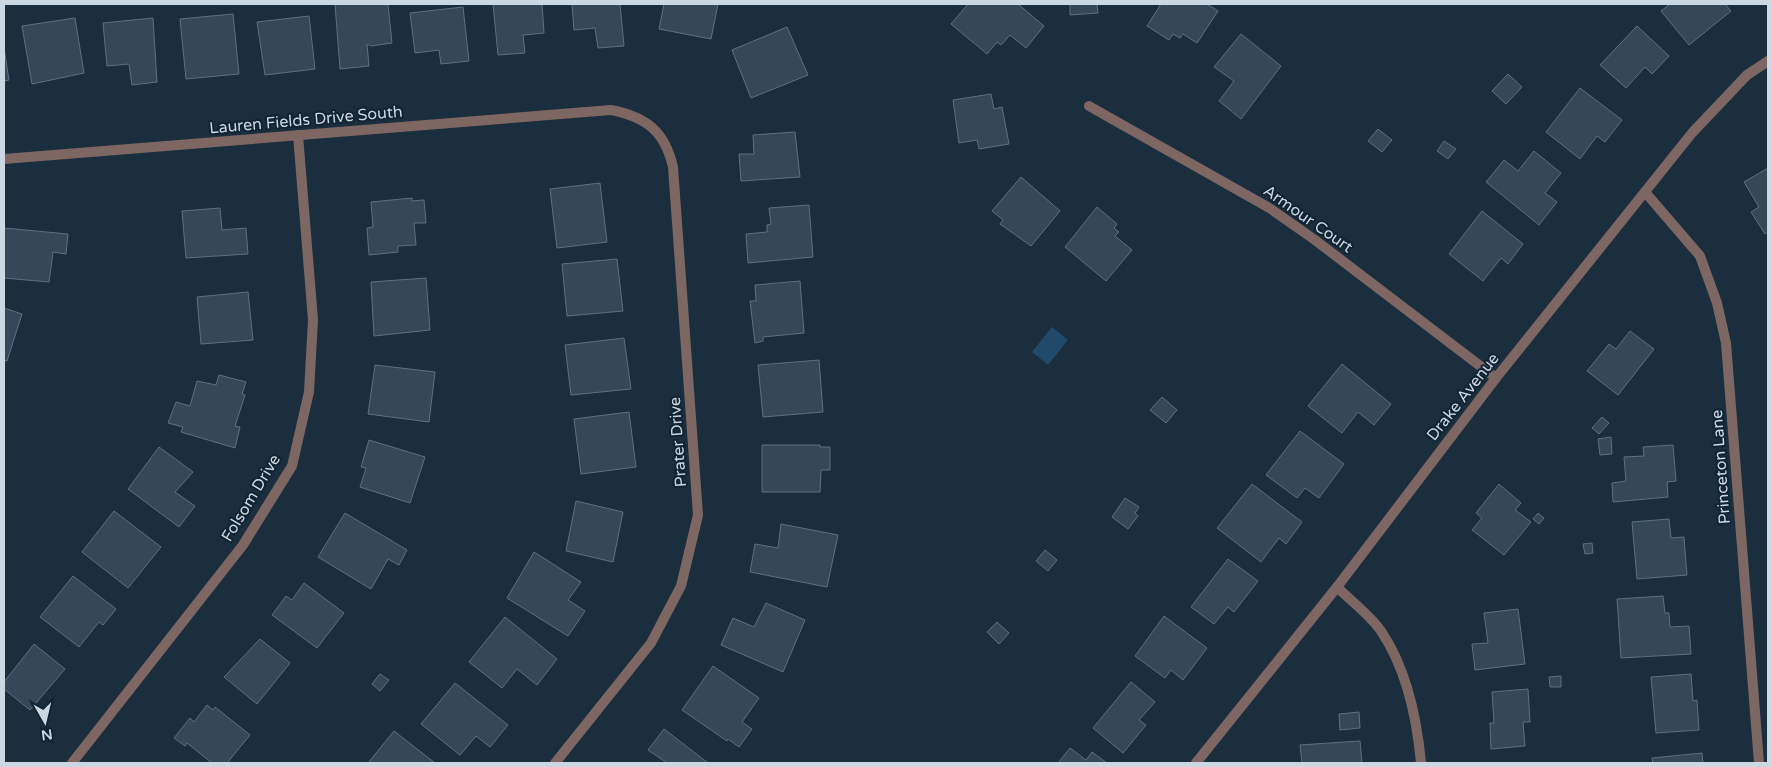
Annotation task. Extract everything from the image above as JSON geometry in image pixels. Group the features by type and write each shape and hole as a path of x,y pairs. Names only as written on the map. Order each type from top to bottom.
{"street":[{"name":"Drake Avenue","path":"1196,763 1337,587 1496,378 1645,192 1704,120 1747,75 1768,61"},
{"name":"Armour Court","path":"1090,106 1271,209 1315,240 1496,378"},
{"name":"Lauren Fields Drive South","path":"4,159 612,110"},
{"name":"Prater Drive","path":"556,763 651,642 681,586 698,514 674,167 663,138 653,127 640,118 612,110"},
{"name":"Folsom Drive","path":"72,763 243,545 292,466 309,392 313,320 298,135"},
{"name":"Princeton Lane","path":"1645,192 1700,256 1717,303 1726,343 1759,763"},
{"path":"1337,587 1380,630 1398,662 1418,734 1420,763"}],"water":[{"path":"1052,327 1068,340 1048,365 1032,352"}],"building":[{"path":"335,4 388,4 392,43 371,46 367,44 369,66 340,69"},
{"path":"493,4 542,4 544,33 523,35 525,53 498,55"},
{"path":"572,4 620,4 624,46 598,48 595,28 574,30"},
{"path":"664,4 718,4 711,39 659,29"},
{"path":"968,4 1018,4 1044,26 1026,48 1010,35 1001,45 997,42 987,54 951,24"},
{"path":"1070,4 1097,4 1098,13 1070,15"},
{"path":"1161,4 1207,4 1218,11 1197,43 1183,34 1180,38 1173,34 1169,40 1147,26"},
{"path":"1670,4 1725,4 1731,11 1689,45 1661,11"},
{"path":"463,7 469,61 441,64 439,50 415,53 410,13"},
{"path":"233,14 239,74 186,79 180,19"},
{"path":"309,16 315,69 265,75 257,22"},
{"path":"75,18 84,73 32,84 22,26"},
{"path":"153,18 157,82 132,85 129,64 107,66 103,23"},
{"path":"1637,26 1669,56 1652,74 1645,67 1626,88 1600,65"},
{"path":"787,27 808,75 751,98 732,50"},
{"path":"1241,34 1281,66 1241,119 1219,101 1234,81 1214,67"},
{"path":"4,48 9,80 4,81"},
{"path":"1508,74 1522,87 1506,104 1492,91"},
{"path":"1580,88 1622,120 1605,142 1597,136 1580,159 1546,132"},
{"path":"991,94 994,109 1002,107 1009,144 979,149 977,140 959,143 953,100"},
{"path":"1378,129 1392,140 1382,152 1368,141"},
{"path":"795,132 800,177 741,181 739,154 754,154 753,135"},
{"path":"1444,141 1456,149 1448,159 1437,151"},
{"path":"1534,151 1561,173 1545,193 1557,202 1539,225 1486,182 1504,160 1518,171"},
{"path":"1768,168 1768,232 1765,234 1751,212 1759,207 1744,182"},
{"path":"1021,177 1060,211 1031,246 1000,224 1003,220 992,211"},
{"path":"600,183 607,242 557,248 550,189"},
{"path":"412,198 412,201 424,200 426,223 414,223 416,245 398,246 398,252 369,255 367,228 373,227 371,202"},
{"path":"809,205 813,257 748,263 746,234 767,232 767,225 771,224 769,208"},
{"path":"1097,207 1117,224 1114,228 1119,232 1115,236 1132,250 1106,281 1065,247"},
{"path":"220,208 222,230 246,228 248,254 186,258 182,211"},
{"path":"1482,211 1523,244 1508,264 1501,258 1483,281 1449,254"},
{"path":"4,228 68,234 66,254 53,252 49,282 4,278"},
{"path":"617,259 623,311 567,316 562,264"},
{"path":"426,278 430,330 374,336 371,282"},
{"path":"800,281 804,333 763,337 763,341 755,343 750,301 756,301 755,285"},
{"path":"248,292 253,340 201,344 197,297"},
{"path":"4,308 22,314 7,361 4,360"},
{"path":"1630,331 1654,349 1618,395 1587,371 1609,344 1616,349"},
{"path":"624,338 631,389 571,395 565,345"},
{"path":"819,360 823,412 763,417 758,365"},
{"path":"1342,364 1391,404 1374,425 1358,412 1342,433 1308,406"},
{"path":"375,365 435,372 429,422 368,414"},
{"path":"219,375 246,382 242,394 245,395 235,426 240,427 235,448 181,432 183,427 168,423 176,402 190,406 197,381 216,385"},
{"path":"1162,397 1177,410 1166,423 1150,410"},
{"path":"629,412 636,467 581,474 574,419"},
{"path":"1602,417 1609,423 1599,434 1592,428"},
{"path":"1300,431 1344,464 1319,498 1305,488 1297,498 1266,475"},
{"path":"1611,437 1612,454 1600,455 1598,439"},
{"path":"369,440 425,457 410,503 360,487 366,468 361,467"},
{"path":"762,445 820,445 820,447 830,447 830,470 821,470 820,492 762,492"},
{"path":"1673,445 1676,481 1667,482 1668,497 1613,502 1612,483 1626,481 1624,457 1644,456 1643,447"},
{"path":"159,447 193,472 175,492 195,506 179,527 128,489"},
{"path":"1252,484 1302,522 1286,544 1279,538 1261,562 1217,528"},
{"path":"1499,484 1521,503 1515,510 1531,522 1504,555 1472,530 1482,518 1476,513"},
{"path":"1125,498 1139,507 1135,513 1138,516 1128,529 1112,517"},
{"path":"576,501 623,512 613,562 566,551"},
{"path":"114,511 161,547 128,588 82,552"},
{"path":"345,513 407,550 399,565 388,559 371,589 318,557"},
{"path":"1538,513 1544,518 1539,524 1533,519"},
{"path":"1669,519 1671,538 1684,537 1687,575 1637,579 1632,522"},
{"path":"781,524 838,535 827,587 750,572 755,544 778,548"},
{"path":"1592,543 1593,553 1585,554 1583,544"},
{"path":"1045,550 1057,560 1048,571 1036,561"},
{"path":"534,552 581,582 568,600 585,611 568,636 507,598"},
{"path":"1228,559 1258,581 1234,612 1228,607 1214,624 1191,607"},
{"path":"73,576 116,609 103,625 99,622 79,647 40,617"},
{"path":"304,583 344,613 317,648 272,615 286,596 292,600"},
{"path":"1663,596 1665,613 1669,613 1670,627 1689,626 1691,654 1621,658 1617,599"},
{"path":"766,603 805,620 783,672 721,645 733,618 754,627"},
{"path":"1518,609 1525,664 1475,670 1472,644 1488,643 1484,613"},
{"path":"1164,616 1207,648 1183,680 1171,670 1165,678 1135,656"},
{"path":"505,617 557,659 537,685 517,669 502,688 469,662"},
{"path":"997,622 1009,633 999,644 987,632"},
{"path":"260,639 290,663 257,704 224,677"},
{"path":"34,644 65,669 30,710 4,689 4,682"},
{"path":"713,666 759,698 742,722 752,729 739,747 728,739 727,741 682,710"},
{"path":"380,674 389,680 380,691 372,684"},
{"path":"1691,674 1693,701 1697,700 1699,730 1656,733 1651,677"},
{"path":"1561,676 1561,687 1550,687 1549,677"},
{"path":"1131,682 1155,702 1139,720 1146,725 1123,753 1093,728"},
{"path":"455,683 508,725 490,747 476,736 460,755 421,724"},
{"path":"1528,689 1530,722 1523,722 1525,746 1491,749 1490,723 1494,723 1492,692"},
{"path":"207,705 213,710 215,707 250,735 227,763 212,763 187,743 185,746 174,738 190,718 194,722"},
{"path":"1359,712 1360,728 1340,730 1339,714"},
{"path":"664,729 708,763 667,763 648,750"},
{"path":"394,731 435,763 368,763"},
{"path":"1360,741 1362,763 1302,763 1300,745"},
{"path":"1070,748 1086,760 1092,752 1107,763 1058,763"},
{"path":"1702,753 1703,763 1653,763 1652,758"}]}
